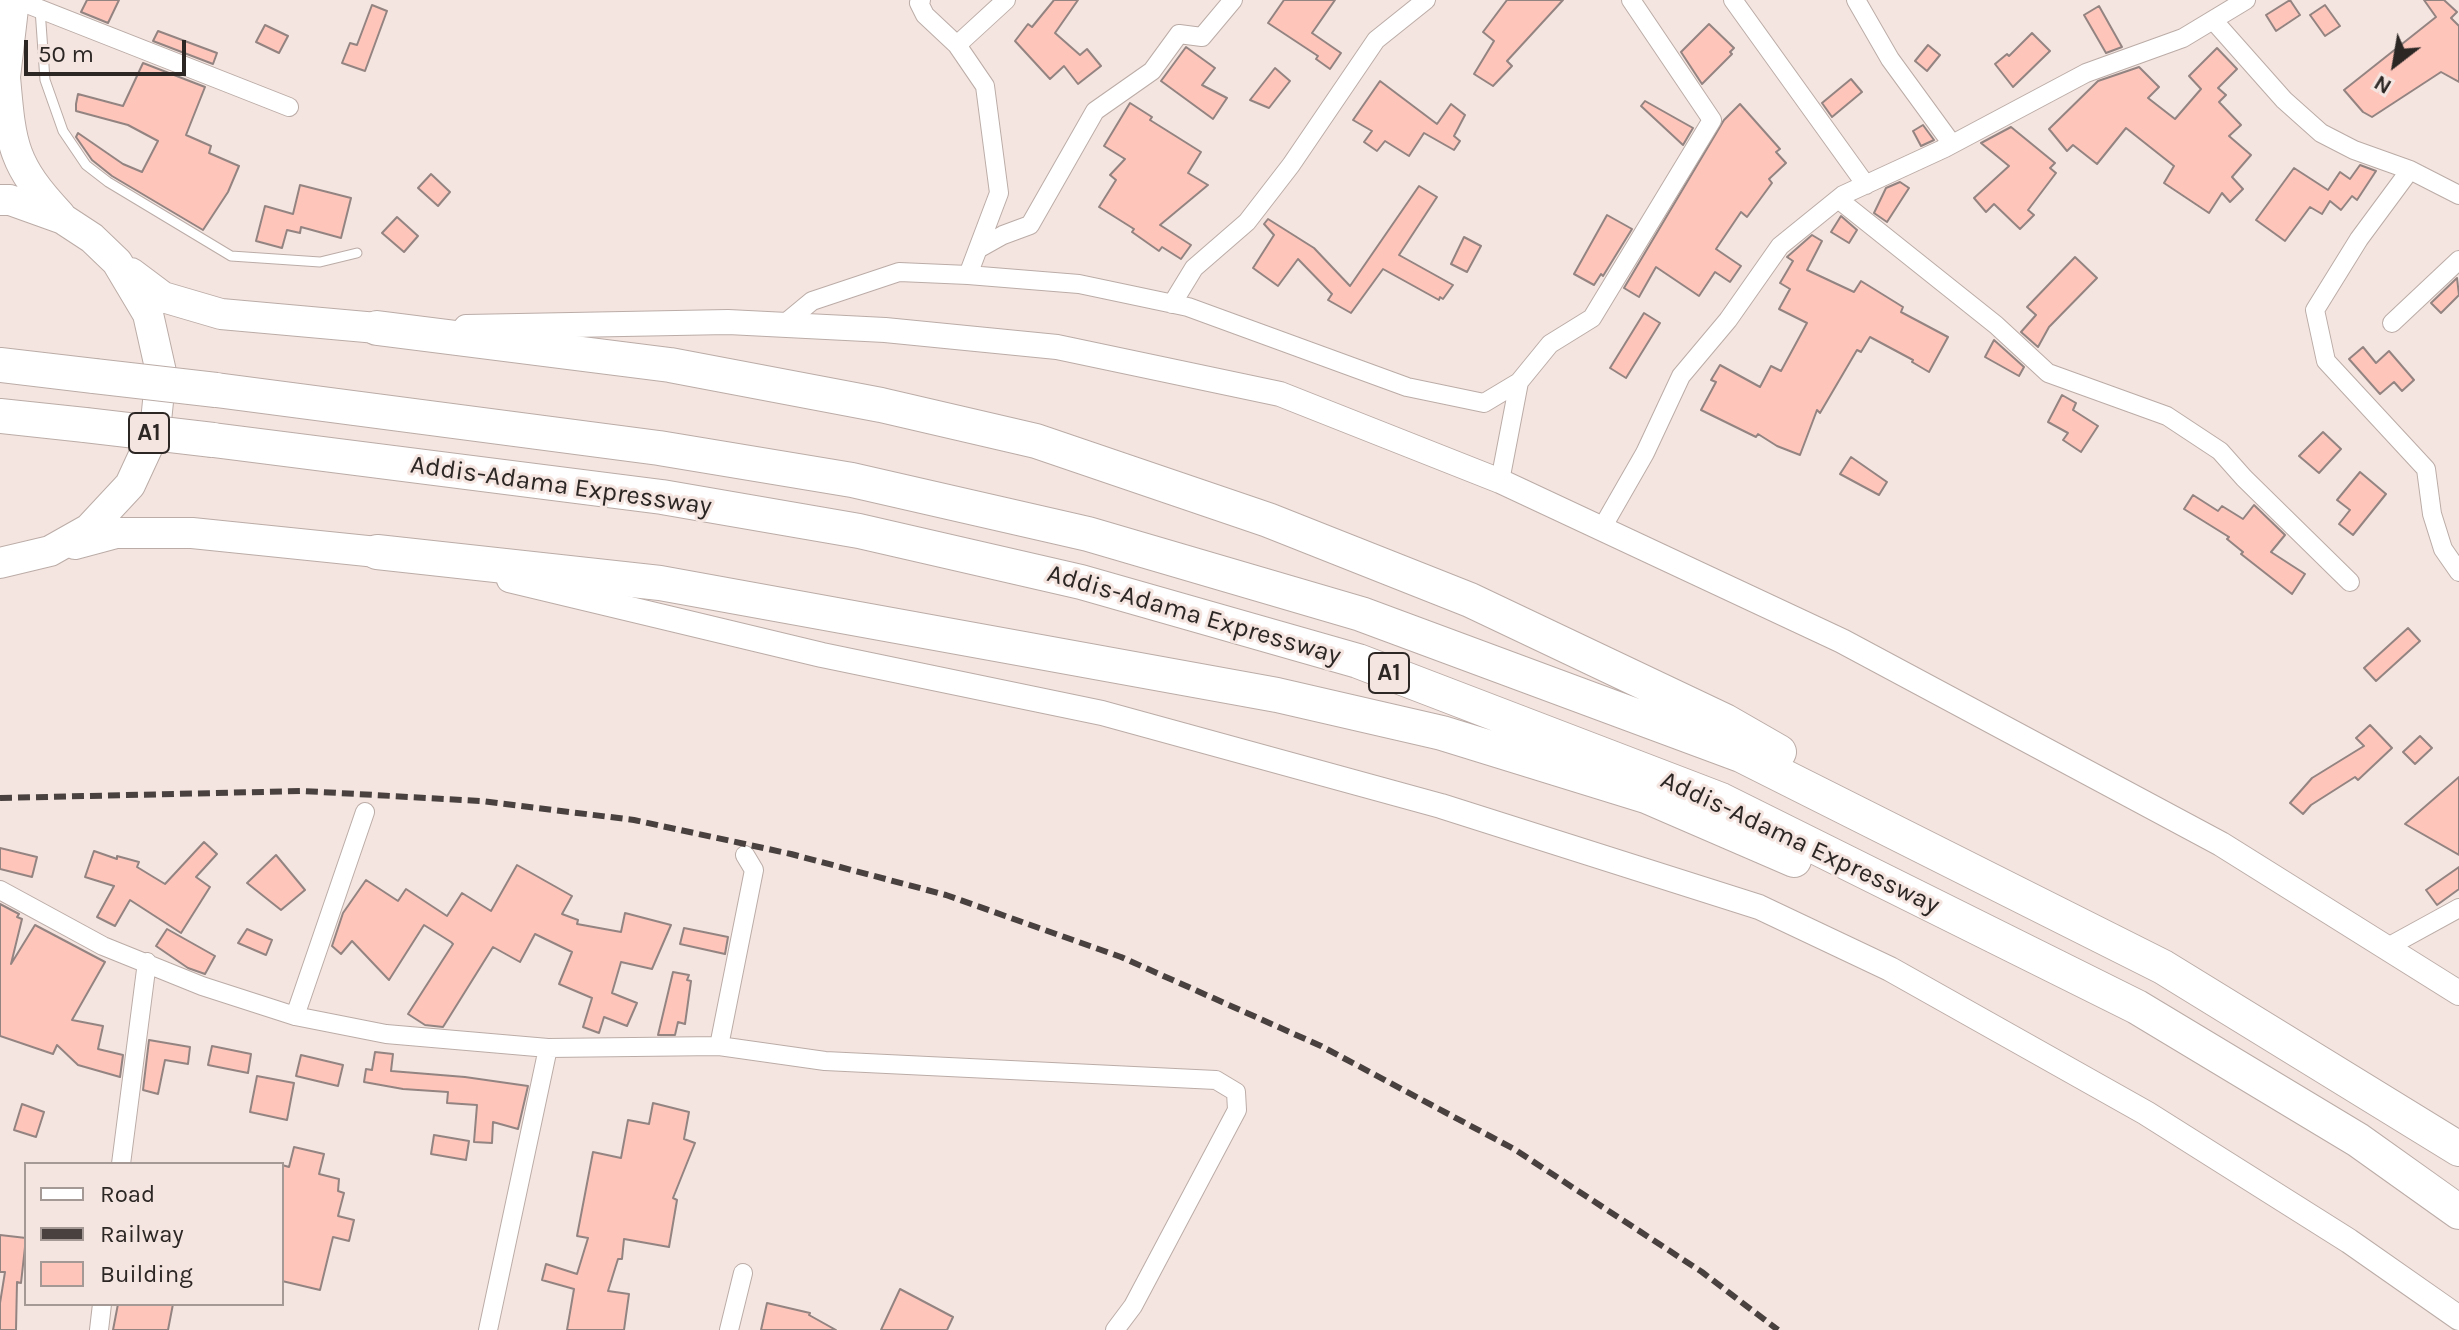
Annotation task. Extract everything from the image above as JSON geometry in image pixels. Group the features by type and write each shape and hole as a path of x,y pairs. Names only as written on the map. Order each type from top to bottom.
{"highway":[{"path":"377,328 670,365 881,405 1036,441 1268,520 1470,600 1725,721 2163,967"},
{"name":"Addis-Adama Expressway","path":"0,365 659,448 852,480 1088,534 1361,614 1741,755 2163,967 2459,1149"},
{"name":"Addis-Adama Expressway","path":"0,416 662,497 859,531 1081,582 1358,661 1721,800 2137,1007 2358,1140 2459,1212"},
{"path":"377,552 660,583 1277,695 1442,733 1646,796 2137,1007"}],"main road":[{"path":"24,3 2,85 17,159 34,188 63,219"},
{"path":"0,200 10,200 63,219 92,238 117,262 163,297 221,314 377,328"},
{"path":"50,551 89,529 130,485 155,431 161,372 158,357 148,314 117,262"},
{"path":"2,565 116,533 192,533 377,552"}],"street":[{"path":"921,0 919,3 925,15 957,45 985,86 999,193 968,275"},
{"path":"957,45 1006,0"},
{"path":"978,249 1030,225 1095,111 1152,71 1179,34 1202,37 1233,0"},
{"path":"1172,304 1194,268 1247,222 1291,165 1376,40 1426,0"},
{"path":"783,325 812,301 899,272 1079,284 1172,304 1286,341 1407,387 1484,403 1519,382 1550,344 1592,318 1712,120 1631,0"},
{"path":"1733,0 1866,185"},
{"path":"1856,0 1890,59 1952,144"},
{"path":"1602,528 1645,453 1681,376 1728,320 1780,246 1838,199 1952,144 2086,73 2183,38 2246,0"},
{"path":"24,3 289,107"},
{"path":"2213,20 2284,100 2321,133 2354,150 2410,170 2459,195"},
{"path":"2410,170 2359,239 2315,310 2326,361 2426,469 2432,514 2443,549 2459,572"},
{"path":"1838,199 1996,325 2048,373 2167,416 2220,451 2350,582"},
{"path":"2392,323 2459,260"},
{"path":"377,328 728,322 885,330 1057,347 1280,394 1500,481 1842,641 2221,844 2459,993"},
{"path":"1500,481 1519,382"},
{"path":"377,552 822,655 1102,713 1441,806 1759,907 1890,969 2146,1113 2349,1241 2459,1318"},
{"path":"295,1016 365,812"},
{"path":"719,1046 754,870 745,855"},
{"path":"0,890 103,946 202,986 295,1016 386,1034 548,1048 719,1046 825,1061 1216,1080 1236,1092 1237,1110 1133,1306 1115,1330"},
{"path":"2386,948 2459,908"},
{"path":"121,1162 147,962"},
{"path":"488,1330 548,1048"},
{"path":"729,1330 743,1273"},
{"path":"99,1330 102,1306"}],"lane":[{"path":"24,3 63,131 86,165 108,182 231,256 320,262 357,253"}],"building":[{"path":"87,0 119,0 108,23 81,12"},
{"path":"1054,0 1078,0 1055,33 1080,55 1087,49 1101,66 1078,84 1064,66 1050,79 1015,41 1028,24 1032,27"},
{"path":"1284,0 1335,0 1312,33 1341,53 1330,69 1316,59 1318,56 1268,23"},
{"path":"1507,0 1563,0 1507,61 1512,66 1493,86 1474,74 1494,41 1483,32"},
{"path":"2290,0 2300,15 2276,31 2266,15"},
{"path":"2424,0 2444,0 2457,12 2451,18 2459,26 2459,82 2441,72 2372,117 2363,112 2344,90 2436,17"},
{"path":"372,5 387,11 365,71 342,63 350,43 357,45"},
{"path":"2325,5 2340,26 2325,36 2310,15"},
{"path":"2099,6 2122,47 2106,53 2084,15"},
{"path":"1709,24 1734,48 1730,52 1732,54 1702,84 1681,52"},
{"path":"265,25 288,36 279,53 256,42"},
{"path":"158,31 217,53 213,64 153,41"},
{"path":"2032,33 2050,51 2013,87 1995,64 2007,54 2009,56"},
{"path":"1928,45 1940,55 1927,71 1915,61"},
{"path":"1186,47 1215,68 1202,85 1227,98 1213,119 1161,81"},
{"path":"2217,48 2237,69 2218,88 2226,95 2219,102 2241,125 2229,136 2251,155 2232,177 2243,189 2230,202 2222,193 2209,213 2164,183 2174,166 2126,128 2097,164 2073,145 2067,151 2049,129 2098,81 2139,67 2159,87 2148,98 2175,119 2201,89 2189,76"},
{"path":"143,63 205,87 186,135 211,146 209,153 239,166 228,192 203,230 112,176 92,160 76,137 78,133 123,164 142,172 158,141 128,125 76,111 76,104 78,94 123,106"},
{"path":"1275,68 1290,81 1269,108 1250,100"},
{"path":"1851,79 1862,92 1832,117 1822,103"},
{"path":"1380,81 1437,124 1451,104 1465,115 1454,136 1460,141 1454,150 1424,133 1409,156 1385,141 1377,151 1364,142 1372,131 1353,120"},
{"path":"1645,101 1693,128 1683,145 1641,106"},
{"path":"1130,103 1152,117 1150,120 1201,152 1188,173 1208,185 1160,225 1191,245 1181,259 1162,247 1159,251 1132,232 1134,229 1099,207 1116,180 1110,175 1125,159 1104,146"},
{"path":"1740,104 1780,149 1776,152 1786,163 1769,179 1772,183 1747,217 1741,212 1716,249 1741,266 1730,282 1715,272 1699,296 1656,267 1639,297 1624,288 1724,120"},
{"path":"1923,125 1934,140 1921,146 1913,131"},
{"path":"2011,127 2055,163 2050,168 2056,173 2028,210 2034,215 2020,229 1994,204 1986,212 1974,198 2009,166 1981,143"},
{"path":"2360,165 2376,171 2357,200 2352,196 2341,210 2330,201 2322,214 2310,207 2285,241 2256,220 2294,168 2328,190 2340,172 2350,179"},
{"path":"431,174 450,192 438,206 418,188"},
{"path":"1900,182 1909,188 1887,222 1874,213 1886,188"},
{"path":"300,185 351,198 341,238 301,227 300,233 287,230 282,248 256,241 265,206 293,214"},
{"path":"1419,186 1437,197 1399,255 1453,285 1443,299 1440,297 1439,300 1383,269 1351,313 1328,300 1332,294 1298,259 1278,286 1253,268 1274,235 1264,224 1268,219 1314,248 1350,286"},
{"path":"1607,215 1632,229 1594,285 1574,274"},
{"path":"1841,216 1857,230 1849,243 1831,232"},
{"path":"397,217 418,236 404,252 382,233"},
{"path":"1812,235 1822,241 1807,270 1854,292 1861,281 1903,307 1901,312 1948,337 1929,372 1870,337 1861,352 1857,350 1820,413 1817,410 1800,455 1701,410 1716,382 1711,380 1720,365 1760,387 1771,366 1781,371 1807,323 1779,309 1790,289 1780,283 1793,261 1787,257"},
{"path":"1464,237 1481,246 1467,272 1451,264"},
{"path":"2075,257 2097,278 2049,327 2038,347 2021,332 2036,315 2027,307"},
{"path":"2457,278 2459,295 2441,313 2431,303"},
{"path":"1644,313 1660,323 1626,378 1610,368"},
{"path":"1994,340 2024,367 2019,376 1985,357"},
{"path":"2363,347 2376,363 2389,351 2414,380 2402,391 2394,382 2380,394 2349,359"},
{"path":"2062,395 2076,403 2073,410 2098,426 2081,452 2063,440 2068,433 2048,422"},
{"path":"2323,432 2341,449 2319,473 2299,456"},
{"path":"1851,457 1887,482 1879,495 1840,474"},
{"path":"2360,472 2386,494 2353,535 2339,524 2350,510 2337,500"},
{"path":"2193,495 2218,511 2222,506 2243,519 2254,505 2285,535 2271,552 2305,574 2292,594 2241,554 2243,552 2227,539 2229,537 2184,509"},
{"path":"2408,628 2420,641 2376,681 2364,668"},
{"path":"2370,725 2392,748 2358,780 2355,777 2311,805 2303,814 2290,803 2312,778 2364,746 2356,738"},
{"path":"2420,736 2432,748 2415,764 2403,752"},
{"path":"2459,777 2459,855 2405,824"},
{"path":"204,842 217,854 196,877 210,887 181,933 130,900 115,926 97,917 114,886 85,877 94,851 139,862 137,867 165,884"},
{"path":"0,848 37,857 32,877 0,869"},
{"path":"276,855 305,890 281,910 247,883"},
{"path":"517,865 572,896 562,914 578,920 577,924 621,932 625,913 671,925 652,969 621,962 612,993 637,1003 627,1026 604,1017 599,1033 583,1027 592,998 559,984 572,952 535,934 520,962 493,947 443,1027 425,1025 408,1014 453,944 451,942 424,925 389,980 352,941 341,954 332,946 343,913 366,880 398,901 406,889 447,916 462,893 491,911"},
{"path":"2459,867 2459,889 2437,905 2426,890"},
{"path":"0,904 19,914 17,917 22,919 11,964 35,925 105,962 72,1020 103,1026 98,1049 123,1055 120,1077 78,1065 57,1045 53,1054 0,1036"},
{"path":"684,928 728,937 725,954 680,944"},
{"path":"167,929 215,956 205,974 188,968 156,946"},
{"path":"247,929 272,940 266,955 238,943"},
{"path":"673,972 689,975 687,980 691,981 685,1024 678,1022 675,1035 658,1035"},
{"path":"149,1040 190,1047 188,1064 165,1060 158,1094 143,1090"},
{"path":"212,1046 251,1054 248,1073 208,1065"},
{"path":"375,1052 393,1054 391,1071 528,1086 518,1129 493,1122 492,1143 474,1142 477,1105 447,1103 448,1092 364,1082 366,1069 372,1070"},
{"path":"301,1055 343,1065 338,1086 296,1076"},
{"path":"257,1076 294,1083 287,1120 250,1112"},
{"path":"653,1103 689,1112 684,1139 695,1143 673,1198 677,1200 669,1247 624,1239 622,1259 618,1259 608,1291 629,1294 624,1330 567,1330 574,1289 542,1280 546,1264 577,1274 588,1238 577,1236 593,1152 621,1158 628,1120 649,1124"},
{"path":"22,1104 44,1112 36,1137 14,1130"},
{"path":"434,1135 469,1141 466,1160 431,1154"},
{"path":"294,1147 324,1154 319,1174 339,1179 338,1191 344,1193 338,1216 354,1220 349,1241 333,1237 320,1290 284,1281 284,1166 289,1167"},
{"path":"0,1235 24,1238 21,1283 17,1282 16,1330 0,1330 5,1272 0,1272"},
{"path":"900,1289 953,1317 947,1330 881,1330"},
{"path":"767,1303 810,1313 836,1330 761,1330"},
{"path":"118,1306 173,1306 168,1330 113,1330"}],"railway":[{"path":"0,798 303,791 481,801 634,820 791,854 946,895 1121,957 1321,1046 1514,1149 1702,1272 1778,1330"}]}
